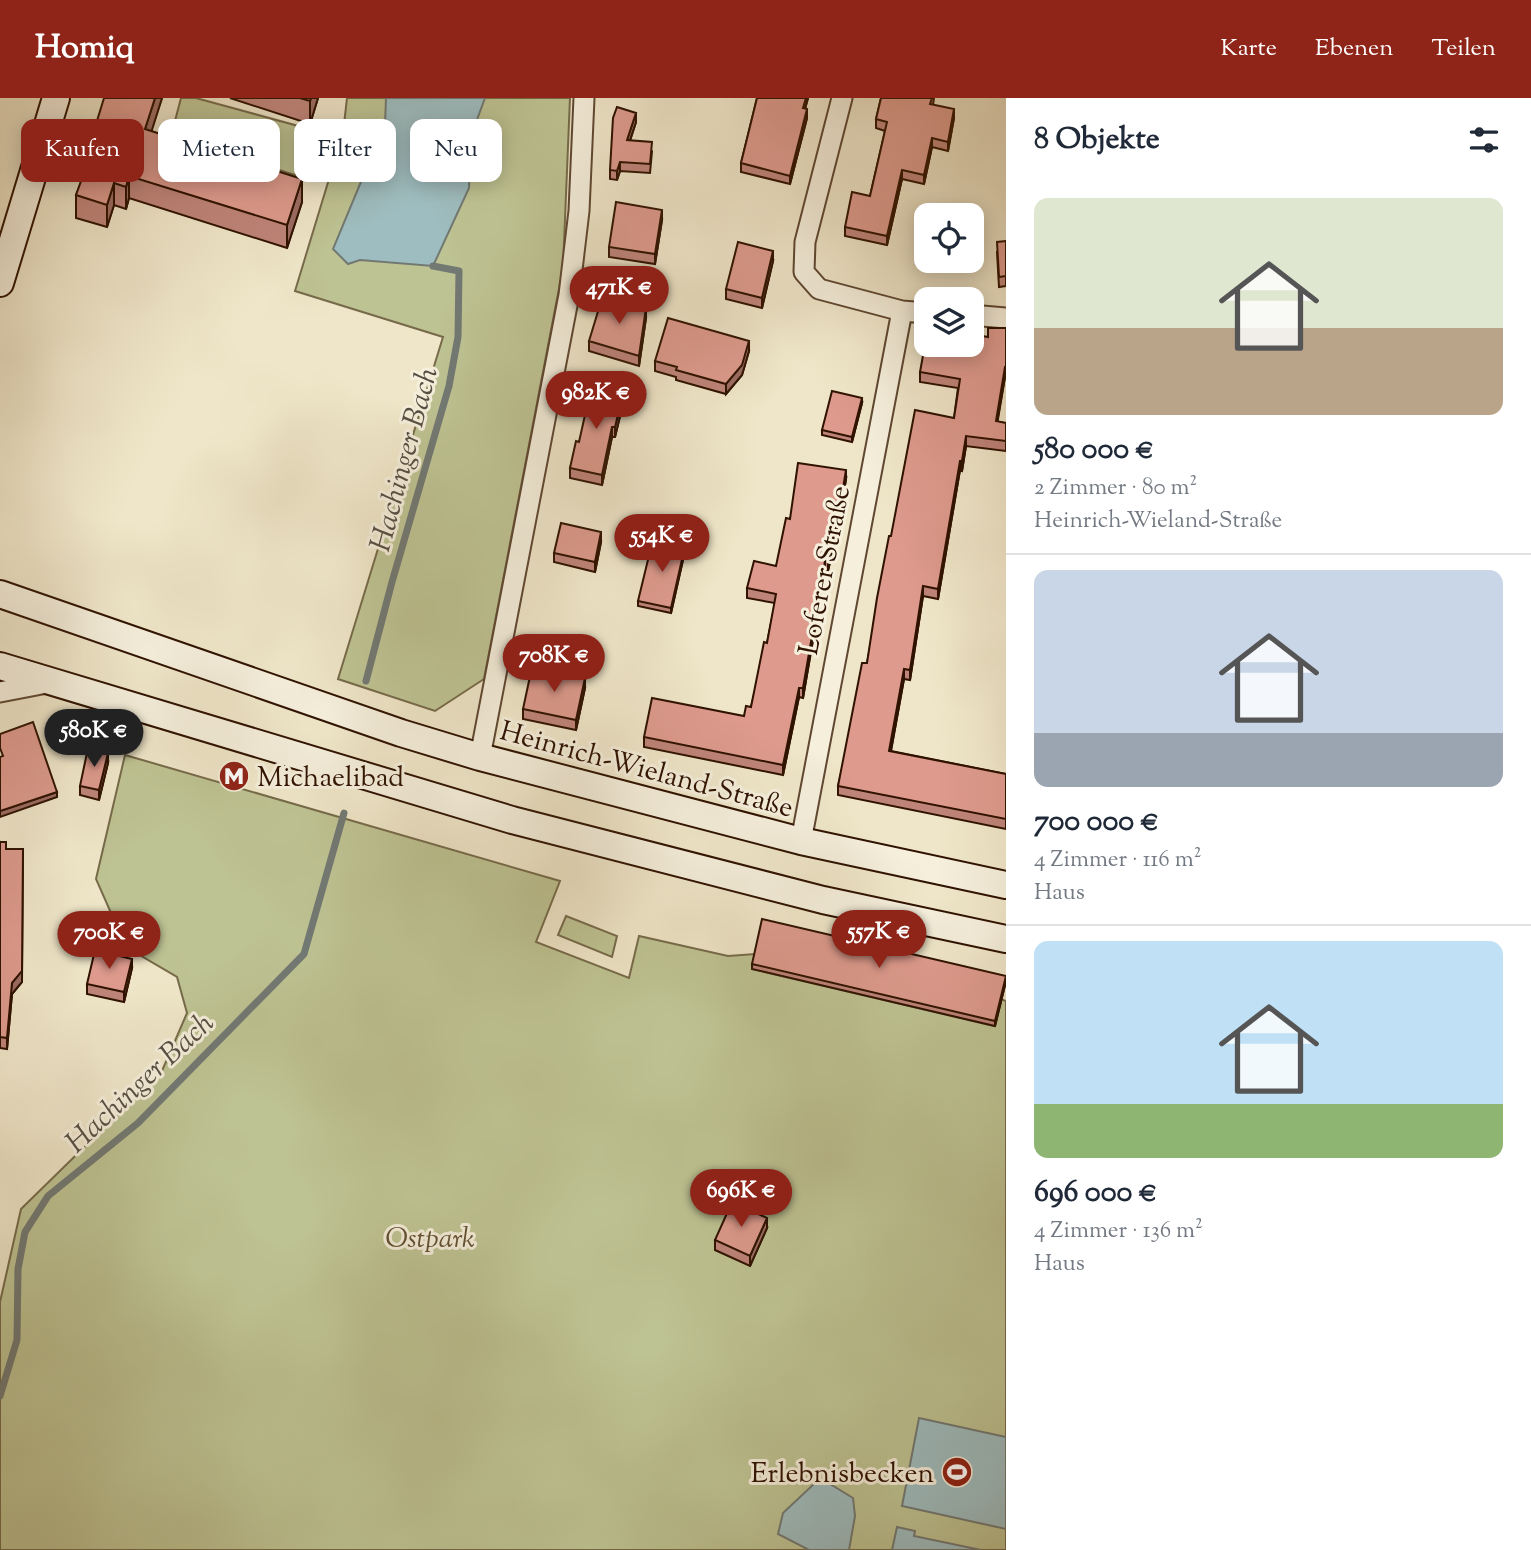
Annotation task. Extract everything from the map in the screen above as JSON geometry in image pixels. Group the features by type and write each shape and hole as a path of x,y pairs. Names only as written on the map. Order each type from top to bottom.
{"main road":[{"path":"0,283 56,98"},
{"name":"Heinrich-Wieland-Straße","path":"0,594 388,729 480,757 801,841 1006,885"},
{"path":"0,666 512,820 823,900 1006,939"}],"street":[{"path":"480,757 569,295 579,211 584,98"},
{"path":"842,98 805,242 804,272 820,289 914,312"},
{"name":"Loferer Straße","path":"801,841 902,311"},
{"path":"984,317 1006,318"},
{"path":"0,692 52,682"}],"green space":[{"path":"181,98 196,98 273,119 175,119"},
{"path":"347,98 570,98 563,268 484,679 435,711 338,679 443,337 295,291 328,182 396,182 396,119 345,119"},
{"path":"280,121 294,125 294,175 280,170"},
{"name":"Ostpark","path":"125,755 560,881 536,942 629,978 639,936 728,956 755,954 752,969 994,1026 1001,999 1006,1001 1006,1550 0,1550 0,1302 21,1209 162,1071 187,1013 177,977 126,947 96,879"},
{"path":"566,916 617,936 612,957 558,935"}],"water":[{"path":"386,98 485,98 477,119 410,119 410,182 469,182 469,188 433,266 360,260 348,264 333,249 361,182 396,182 396,119 385,119"},
{"name":"Erlebnisbecken","path":"919,1418 1006,1437 1006,1529 902,1506"},
{"path":"816,1482 830,1484 853,1498 855,1516 849,1550 809,1550 778,1534 783,1513"},
{"path":"897,1527 915,1531 914,1536 981,1550 892,1550"}],"building":[{"path":"104,98 155,98 145,129 158,133 158,182 280,182 280,172 294,176 294,182 301,182 287,225 144,181 144,119 98,119"},
{"path":"757,98 806,98 803,108 807,109 790,176 741,163"},
{"path":"881,98 932,98 930,104 954,109 948,142 932,138 924,175 902,170 887,236 845,227 852,192 870,196 887,122 876,119"},
{"path":"617,107 636,113 627,140 652,142 650,164 620,162 617,171 610,170 613,118"},
{"path":"81,182 127,182 126,187 114,183 107,205 76,195"},
{"path":"616,202 662,210 655,254 609,247"},
{"path":"1006,241 1006,276 999,277 997,242"},
{"path":"738,242 773,251 762,298 726,289"},
{"path":"603,295 646,308 639,356 589,341"},
{"path":"668,318 749,341 742,365 726,384 655,361"},
{"path":"988,328 1006,328 1006,367 996,421 1006,423 1006,441 966,436 938,589 923,586 910,670 904,669 889,751 1006,774 1006,819 838,786 862,663 867,663 877,598 915,410 954,418 960,379 920,372 923,357 984,357 984,336 988,337"},
{"path":"591,388 623,394 615,427 612,427 602,475 570,468 576,441 579,442"},
{"path":"832,391 862,398 852,437 822,430"},
{"path":"798,463 846,470 828,561 825,561 803,688 799,688 783,765 644,737 652,698 744,716 746,706 751,707 776,594 747,588 754,561 776,566 786,518 790,519"},
{"path":"561,523 601,532 595,562 554,553"},
{"path":"653,539 685,546 671,608 638,601"},
{"path":"532,667 585,678 576,720 523,709"},
{"path":"33,722 57,792 0,811 0,757 3,756 0,734"},
{"path":"88,748 108,753 99,790 80,786"},
{"path":"0,842 6,842 6,849 23,849 22,971 12,983 7,1038 0,1037"},
{"path":"762,919 1006,976 995,1021 752,964"},
{"path":"95,950 132,959 124,992 87,984"},
{"path":"732,1202 767,1218 750,1256 715,1240"}],"waterway":[{"name":"Hachinger Bach","path":"366,681 449,386 458,337 459,271 433,266"},
{"name":"Hachinger Bach","path":"0,1396 17,1340 18,1269 25,1232 48,1196 138,1123 304,954 344,813"}],"place":[{"name":"Michaelibad","path":"234,776"},
{"name":"Erlebnisbecken","path":"957,1472"}]}
